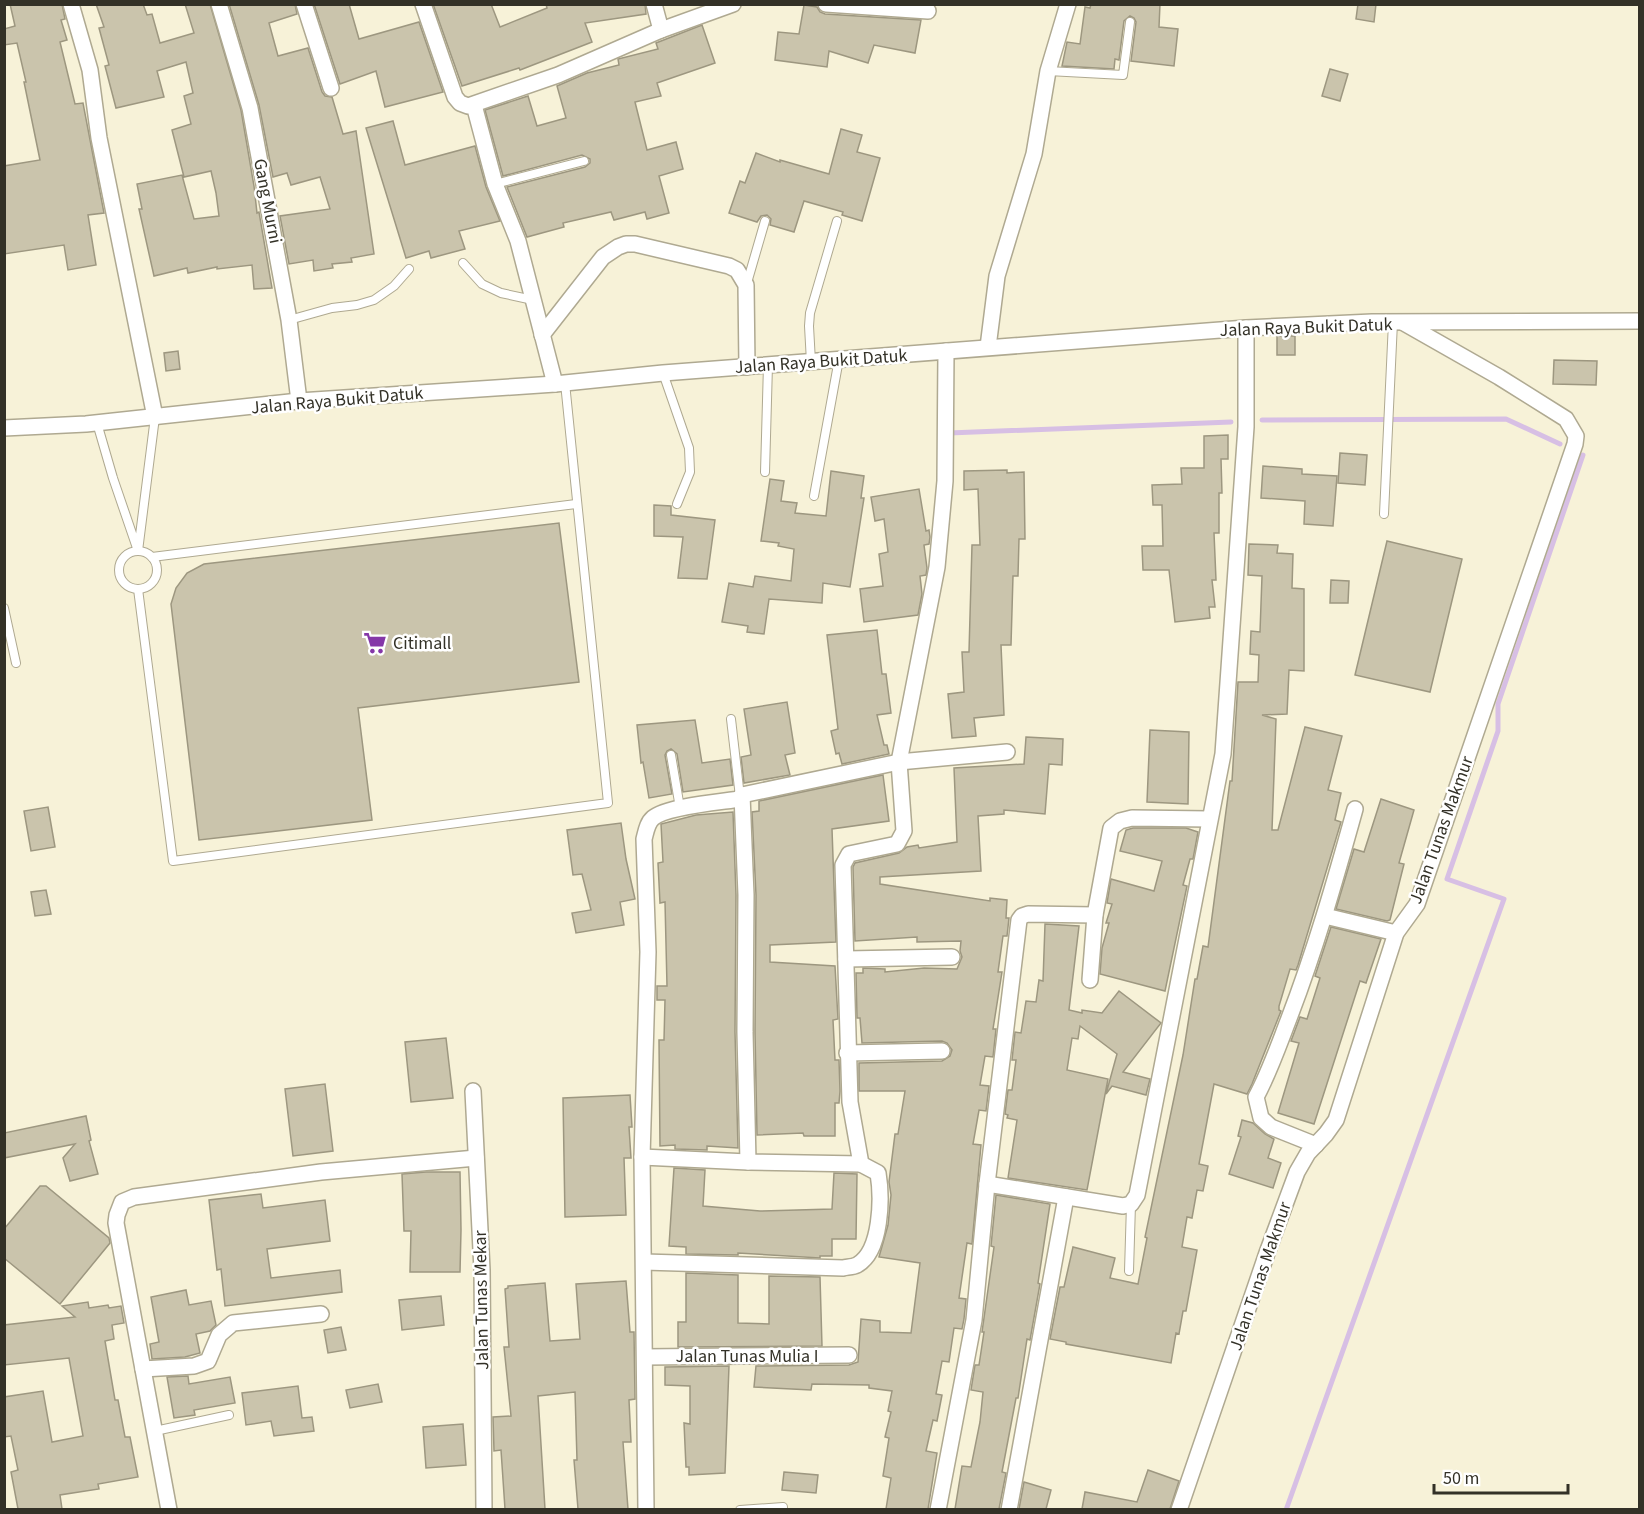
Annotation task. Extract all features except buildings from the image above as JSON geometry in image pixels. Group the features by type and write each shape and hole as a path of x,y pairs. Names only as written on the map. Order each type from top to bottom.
{"street":[{"path":"71,4 90,70 99,138 155,417"},
{"name":"Gang Murni","path":"219,4 250,108 290,320 299,401"},
{"path":"304,4 331,88"},
{"path":"423,4 455,98 464,105 474,105 558,75 661,30 733,4"},
{"path":"654,4 661,30"},
{"path":"826,4 928,11"},
{"path":"988,347 998,276 1034,154 1048,71 1068,4"},
{"path":"474,105 495,184 518,241 542,335 560,383"},
{"path":"542,335 609,251 626,244 635,244 729,266 737,270 746,285 747,367"},
{"name":"Jalan Raya Bukit Datuk","path":"4,428 97,423 299,401 560,383 1246,328 1399,323 1640,321"},
{"name":"Jalan Tunas Makmur","path":"1179,1509 1297,1172 1308,1153 1336,1120 1396,933 1417,904 1572,455 1576,436 1566,419 1499,377 1399,323"},
{"path":"987,1184 1123,1206 1131,1204 1137,1195 1223,754 1246,427 1246,328"},
{"path":"861,1164 850,1102 847,1053 844,861 849,854 894,845 901,840 904,831 898,762 937,567 945,481 946,351"},
{"path":"646,1509 642,1157 648,952 644,839 647,828 654,817 680,808 741,797 898,762 1007,752"},
{"path":"741,797 746,884 745,1032 748,1162"},
{"path":"1316,1145 1271,1127 1261,1118 1256,1097 1268,1073 1325,916 1355,809"},
{"path":"1090,980 1095,915 1108,835 1115,824 1132,818 1209,819"},
{"path":"938,1509 974,1320 987,1184 1019,920 1028,914 1095,915"},
{"path":"1325,916 1396,933"},
{"path":"846,959 952,957"},
{"path":"847,1053 942,1050"},
{"name":"Jalan Tunas Mekar","path":"473,1091 482,1270 484,1509"},
{"path":"642,1157 861,1164 878,1173 880,1199 874,1239 870,1250 857,1265 843,1268 644,1262"},
{"path":"169,1509 116,1223 119,1208 127,1198 321,1172 476,1158"},
{"path":"1009,1509 1066,1197"},
{"path":"143,1369 194,1366 208,1361 219,1335 233,1323 321,1314"},
{"name":"Jalan Tunas Mulia I","path":"645,1357 849,1355"}],"lane":[{"path":"1048,71 1123,75 1130,22"},
{"path":"495,184 584,161"},
{"path":"811,362 810,314 837,220"},
{"path":"746,285 765,221"},
{"path":"463,263 482,284 501,293 533,300"},
{"path":"290,320 332,308 374,300 394,286 409,269"},
{"path":"1384,514 1399,323"},
{"path":"814,496 839,359"},
{"path":"765,472 768,365"},
{"path":"663,373 689,448 690,472 677,504"},
{"path":"138,589 173,861 608,803 576,504 560,383"},
{"path":"138,551 155,417"},
{"path":"97,423 112,478 138,551"},
{"path":"152,557 157,567 155,580 145,588 138,589 126,585 119,568 123,558 138,551 152,557 576,504"},
{"path":"4,608 16,663"},
{"path":"731,720 741,797"},
{"path":"671,755 680,808"},
{"path":"1129,1271 1131,1204"},
{"path":"155,1431 229,1415"},
{"path":"740,1509 783,1508"}],"waterway":[{"path":"1262,420 1506,419 1560,444"},
{"path":"949,433 1231,422"},
{"path":"1286,1510 1504,899 1447,879 1498,731 1498,704 1583,455"}],"place":[{"name":"Citimall","path":"375,643"}]}
